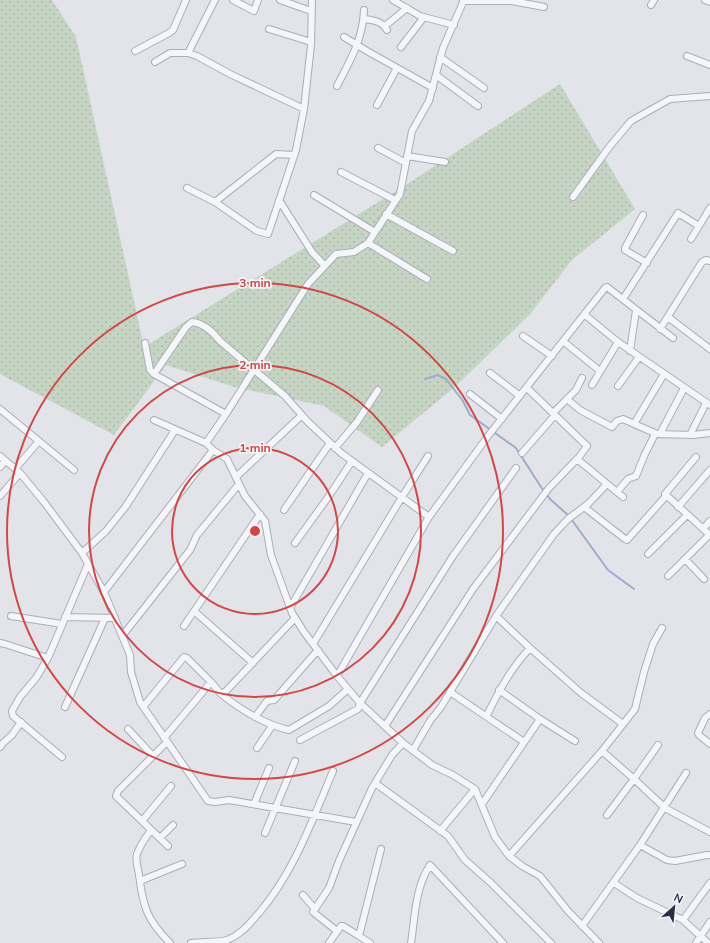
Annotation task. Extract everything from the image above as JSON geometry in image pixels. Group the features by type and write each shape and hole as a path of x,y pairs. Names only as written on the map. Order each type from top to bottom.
{"street":[{"path":"136,51 173,30 186,0"},
{"path":"188,53 215,0"},
{"path":"233,0 254,11 258,0"},
{"path":"280,0 311,11"},
{"path":"187,188 215,202 257,231 268,234 294,155 304,109 311,42 312,0"},
{"path":"393,0 424,17 454,25"},
{"path":"364,19 374,20 386,28 406,8 409,0"},
{"path":"206,443 308,284 336,254 354,252 368,244 400,194 412,131 429,101 440,57 464,0 512,1 544,7"},
{"path":"705,0 710,2"},
{"path":"336,86 358,45 364,19 364,10"},
{"path":"401,47 424,17"},
{"path":"269,29 311,42"},
{"path":"344,37 433,88"},
{"path":"155,62 170,53 188,53 197,56 230,74 304,109"},
{"path":"687,56 710,65"},
{"path":"440,57 484,88"},
{"path":"377,105 397,68"},
{"path":"436,75 478,106"},
{"path":"573,197 630,121 670,99 710,96"},
{"path":"378,148 406,159 445,162"},
{"path":"215,202 276,154 294,155"},
{"path":"341,172 395,200"},
{"path":"314,195 375,232"},
{"path":"279,200 312,252 325,266"},
{"path":"691,239 710,208"},
{"path":"623,299 678,213 699,226"},
{"path":"386,214 453,251"},
{"path":"643,215 625,250 647,262"},
{"path":"368,244 427,279"},
{"path":"660,329 702,262 706,260 710,261"},
{"path":"337,676 429,517 488,436 564,342 605,288 608,288 623,299 673,338"},
{"path":"630,351 636,310"},
{"path":"585,315 630,351 708,404 690,435"},
{"path":"668,317 710,349"},
{"path":"154,374 186,327 192,322 196,322 213,332 220,341 285,396 335,448 429,517"},
{"path":"523,336 552,356"},
{"path":"564,342 600,371"},
{"path":"592,385 618,342"},
{"path":"145,343 150,370 154,374 226,414"},
{"path":"618,386 639,357"},
{"path":"490,373 520,396"},
{"path":"634,424 664,374"},
{"path":"522,453 576,390 582,378"},
{"path":"385,726 473,589 543,495 577,459 587,446 527,388"},
{"path":"617,492 628,479 636,476 645,454 684,388"},
{"path":"335,448 358,422 378,390"},
{"path":"470,394 502,419"},
{"path":"567,399 580,410 612,427 617,421 622,419 658,434 690,435 710,433"},
{"path":"0,409 74,470"},
{"path":"236,477 302,415"},
{"path":"154,420 206,443 213,450 227,459 245,496 266,521 271,555 295,618 337,676 360,703 403,743 432,764 475,789 495,837 509,856 522,866 540,876 568,911 599,943"},
{"path":"82,553 106,530 126,506 175,430"},
{"path":"0,496 39,441"},
{"path":"284,510 330,443"},
{"path":"104,592 213,450"},
{"path":"0,456 18,471 44,502 82,553 104,592 123,635 130,655 131,672 140,702 208,801 215,802 229,800 356,822"},
{"path":"313,644 428,456"},
{"path":"584,507 627,540 666,496 665,494 696,457"},
{"path":"577,459 624,497"},
{"path":"0,466 5,460"},
{"path":"295,543 352,461"},
{"path":"300,740 358,709 360,703 453,556 516,468"},
{"path":"678,507 710,470"},
{"path":"290,608 368,473"},
{"path":"123,635 190,550 197,535 240,484"},
{"path":"413,750 496,616 554,534 570,517 584,507 607,484"},
{"path":"666,496 710,535 668,576"},
{"path":"184,626 260,514"},
{"path":"648,554 687,515"},
{"path":"703,529 710,521"},
{"path":"685,559 704,579"},
{"path":"62,757 13,716 12,710 20,697 36,678 48,658 88,564"},
{"path":"194,611 253,663"},
{"path":"11,616 62,624"},
{"path":"496,616 581,693 623,724"},
{"path":"65,617 115,618"},
{"path":"65,707 104,618"},
{"path":"221,694 226,692 295,618"},
{"path":"509,856 602,751 635,709 644,672 653,644 662,628"},
{"path":"0,643 48,658"},
{"path":"487,715 499,690 517,662 530,648"},
{"path":"255,717 267,701 274,700 318,650"},
{"path":"144,707 184,657 187,658 211,682 221,694 237,707 272,726 289,730 329,706 348,689"},
{"path":"168,846 116,796 118,791 153,756 211,682"},
{"path":"499,690 575,742"},
{"path":"450,692 487,715 524,742"},
{"path":"710,714 706,718 698,733 710,744"},
{"path":"482,804 540,719"},
{"path":"0,748 21,722"},
{"path":"257,748 272,726"},
{"path":"128,729 153,756"},
{"path":"337,931 313,912 329,888 356,822 375,783 392,755 403,743"},
{"path":"608,815 658,745"},
{"path":"602,751 665,808 710,832"},
{"path":"265,833 294,761"},
{"path":"254,804 269,768"},
{"path":"191,943 225,941 239,934 269,901 282,883 297,855 333,771"},
{"path":"582,926 640,845 686,773"},
{"path":"375,783 448,836 465,860 491,883 551,943"},
{"path":"142,821 171,786"},
{"path":"440,831 475,789"},
{"path":"160,838 173,825"},
{"path":"151,830 139,848 136,856 140,881 145,909 151,922 170,943"},
{"path":"640,845 667,860 675,861 707,855 710,856"},
{"path":"359,936 381,849"},
{"path":"140,881 182,864"},
{"path":"411,943 418,896 425,874 430,866 496,940 503,943"},
{"path":"614,883 637,898 683,920 708,943"},
{"path":"683,920 710,883"},
{"path":"303,895 315,909"},
{"path":"696,943 710,922"},
{"path":"329,943 341,926 343,926 370,943"}],"green space":[{"path":"0,0 52,0 76,37 144,347 401,188 560,84 635,209 572,260 530,314 456,386 382,447 324,406 234,387 166,365 114,435 0,374"}],"waterway":[{"path":"425,379 438,375 446,379 463,401 470,415 516,448 550,499 569,516 608,570 634,589"}]}
